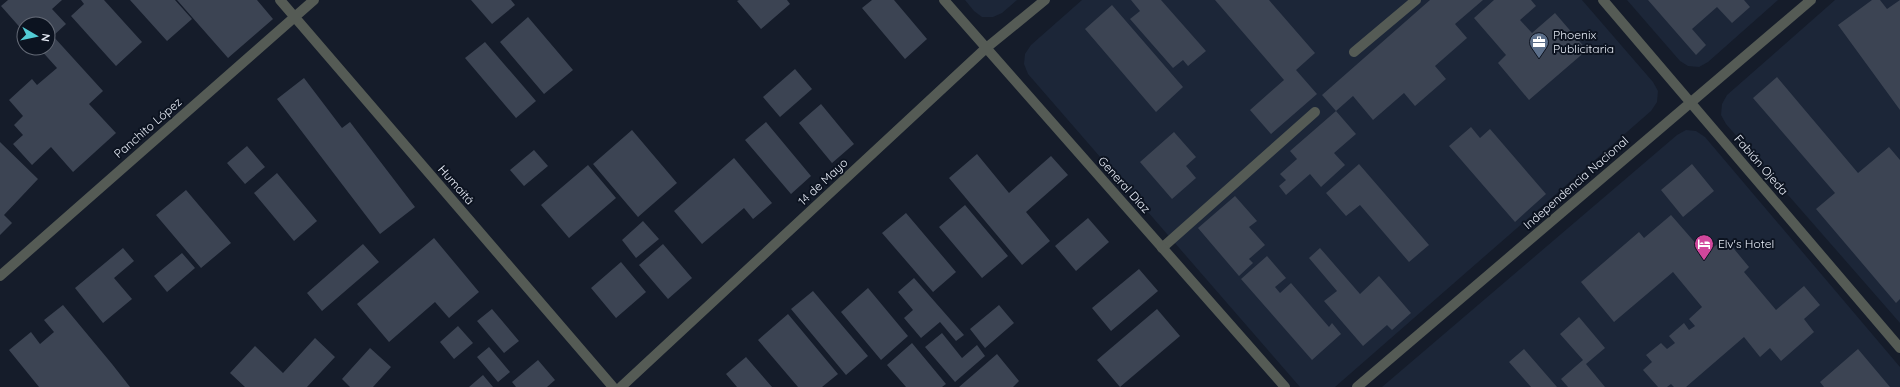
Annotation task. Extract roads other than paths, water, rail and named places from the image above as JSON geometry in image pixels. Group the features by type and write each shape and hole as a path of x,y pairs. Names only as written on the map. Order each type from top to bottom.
{"street":[{"name":"Humaitá","path":"280,0 613,387"},
{"name":"Panchito López","path":"0,276 314,0"},
{"name":"General Díaz","path":"944,0 985,49 1285,387"},
{"name":"14 de Mayo","path":"621,387 985,49 1045,0"},
{"path":"1354,52 1416,0"},
{"name":"Fabián Ojeda","path":"1603,0 1900,348"},
{"name":"Independencia Nacional","path":"1357,387 1811,0"},
{"path":"1162,248 1315,112"}],"place":[{"name":"Phoenix Publicitaria","path":"1539,59"},
{"name":"Elv's Hotel","path":"1704,261"}]}
